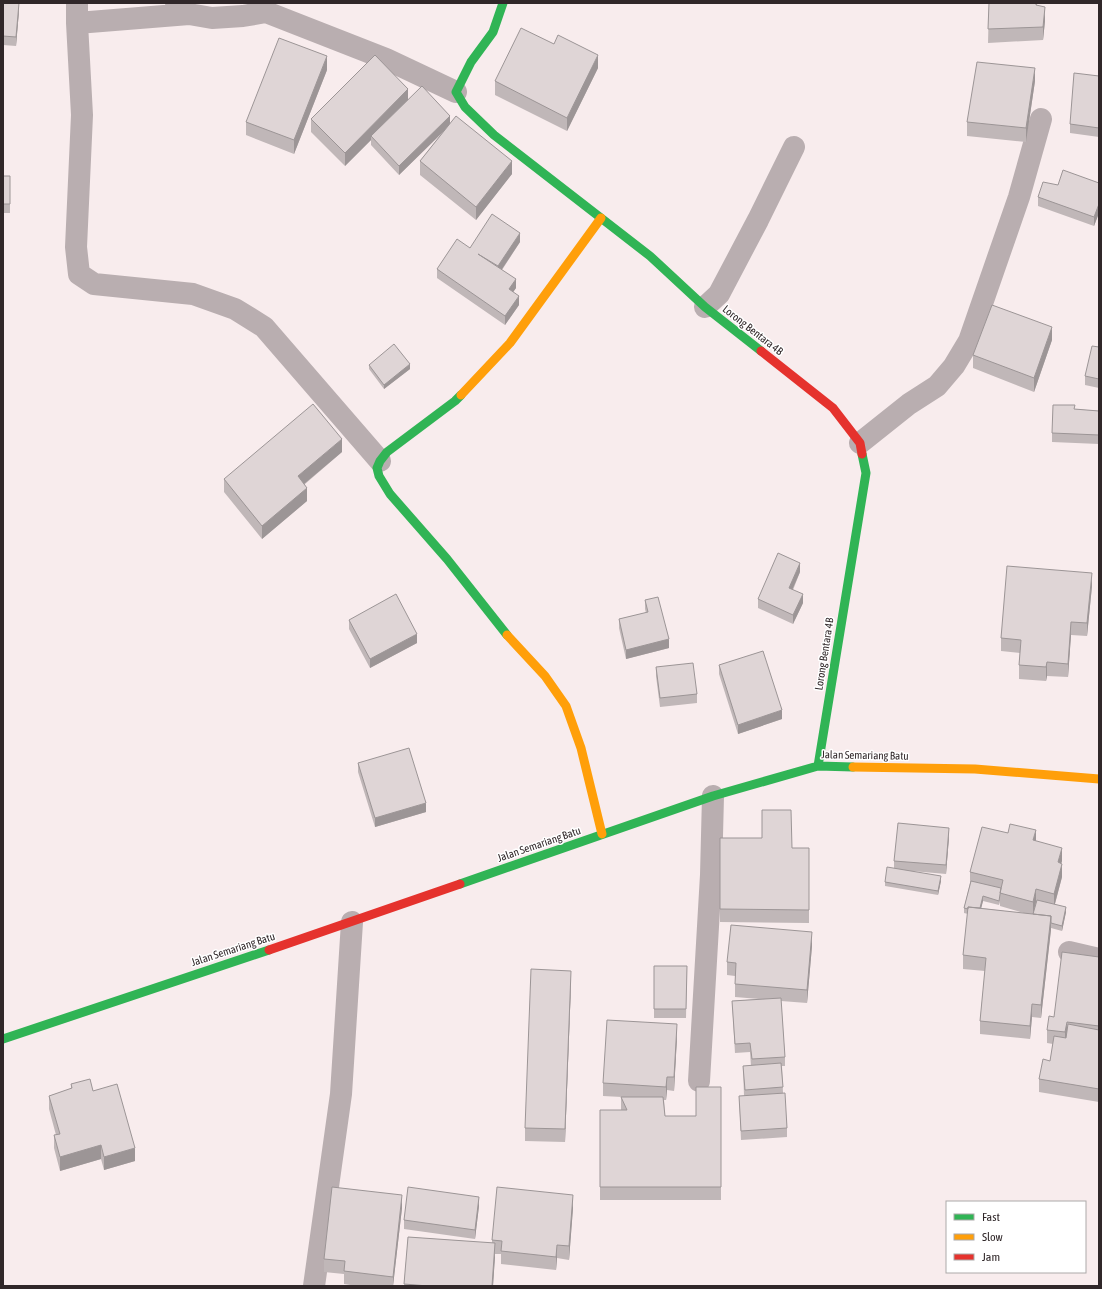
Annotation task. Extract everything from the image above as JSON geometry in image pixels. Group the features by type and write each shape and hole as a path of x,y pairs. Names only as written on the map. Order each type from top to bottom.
{"street":[{"path":"380,461 264,327 235,309 193,294 94,284 79,274 76,247 82,116 77,13 182,9 212,18 243,16 266,7 386,59 456,92 471,62 493,32 503,3"},
{"name":"Lorong Bentara 4B","path":"456,92 465,107 494,136 650,256 705,307 834,408 860,443 866,473 818,766"},
{"path":"860,443 909,404 937,386 954,366 968,341 1020,197 1041,119"},
{"path":"705,307 719,294 794,147"},
{"path":"601,218 510,342 455,401 387,452 377,468 378,476 390,494 447,559 508,636 545,676 566,706 581,748 602,834"},
{"name":"Jalan Semariang Batu","path":"3,1039 352,922 713,796 818,766 975,769 1099,779"},
{"path":"699,1081 711,875 713,796"},
{"path":"314,1286 341,1094 352,922"},
{"path":"1069,952 1099,959"}],"building":[{"path":"3,3 19,3 16,37 3,36"},
{"path":"989,3 1036,3 1036,5 1045,7 1043,27 988,29"},
{"path":"521,28 554,44 558,35 598,55 567,118 495,81"},
{"path":"279,38 327,56 294,140 246,122"},
{"path":"375,55 408,89 345,153 311,119"},
{"path":"977,62 1035,68 1026,128 967,122"},
{"path":"1074,73 1099,76 1099,128 1070,124"},
{"path":"422,86 450,116 399,166 371,136"},
{"path":"456,116 512,161 476,207 420,161"},
{"path":"1063,170 1099,183 1099,204 1094,217 1038,197 1043,182 1058,185"},
{"path":"3,176 10,176 10,204 3,204"},
{"path":"492,214 520,233 498,266 478,254 516,279 509,289 519,296 505,316 437,269 457,239 470,248"},
{"path":"992,305 1052,327 1034,378 973,355"},
{"path":"394,344 410,364 384,385 369,365"},
{"path":"1092,346 1099,347 1099,379 1085,376"},
{"path":"313,404 342,439 298,476 307,488 262,526 224,479"},
{"path":"1053,405 1075,405 1074,409 1099,411 1099,435 1052,433"},
{"path":"778,553 800,563 789,588 803,594 793,615 758,599"},
{"path":"1007,566 1092,573 1087,623 1071,622 1068,664 1047,662 1046,667 1019,665 1021,640 1001,638"},
{"path":"396,594 417,634 370,659 349,620"},
{"path":"658,597 669,639 626,650 619,619 648,612 645,600"},
{"path":"763,651 782,710 738,725 719,665"},
{"path":"693,663 697,694 660,698 656,667"},
{"path":"409,748 426,803 375,818 358,763"},
{"path":"762,810 791,810 792,848 809,848 809,910 720,909 720,838 762,838"},
{"path":"898,823 949,828 946,865 894,861"},
{"path":"1010,824 1036,830 1033,840 1062,848 1058,862 1062,864 1054,894 1036,889 1033,902 1000,893 1003,880 970,872 982,827 1008,833"},
{"path":"887,867 941,876 938,891 885,882"},
{"path":"971,881 1001,888 999,901 983,896 980,908 964,908"},
{"path":"1037,900 1066,907 1062,926 1051,923 1051,916 1033,914"},
{"path":"968,907 1051,916 1041,1005 1032,1004 1030,1026 980,1021 986,958 963,955"},
{"path":"731,925 812,932 807,990 735,984 736,963 727,962"},
{"path":"1062,952 1099,957 1099,1026 1067,1022 1065,1032 1047,1030 1049,1016 1054,1017"},
{"path":"654,966 687,966 686,1009 654,1009"},
{"path":"531,969 571,971 565,1129 525,1128"},
{"path":"781,998 785,1057 752,1059 750,1043 735,1044 732,1001"},
{"path":"607,1020 677,1024 674,1077 667,1077 666,1087 603,1083"},
{"path":"1068,1024 1099,1030 1099,1089 1039,1079 1043,1059 1050,1061 1054,1036 1066,1038"},
{"path":"781,1063 783,1087 745,1090 743,1066"},
{"path":"90,1079 93,1091 117,1084 135,1148 104,1157 101,1145 60,1157 54,1135 60,1134 49,1096 72,1088 71,1084"},
{"path":"696,1087 721,1087 721,1187 600,1187 600,1110 627,1110 621,1097 663,1097 665,1116 696,1116"},
{"path":"785,1093 787,1128 741,1131 739,1096"},
{"path":"332,1187 402,1195 393,1277 344,1271 345,1261 324,1259"},
{"path":"408,1187 479,1197 475,1230 404,1220"},
{"path":"497,1187 573,1195 569,1246 557,1245 556,1257 501,1251 502,1241 492,1240"},
{"path":"408,1237 495,1243 492,1286 428,1286 404,1284"}],"traffic: fast":[{"path":"503,3 493,32 471,62 456,92 465,107 494,135 650,256 705,307 761,351"},
{"path":"461,395 387,452 377,468 379,476 390,494 447,559 507,635"},
{"path":"818,766 866,473 862,454"},
{"path":"460,884 713,796 818,766 853,767"},
{"path":"3,1039 269,950"}],"traffic: slow":[{"path":"461,395 510,343 601,218"},
{"path":"507,635 545,676 566,706 581,748 602,834"},
{"path":"853,767 975,769 1099,779"}],"traffic: jam":[{"path":"761,351 833,408 860,443 862,454"},
{"path":"269,950 460,884"}]}
